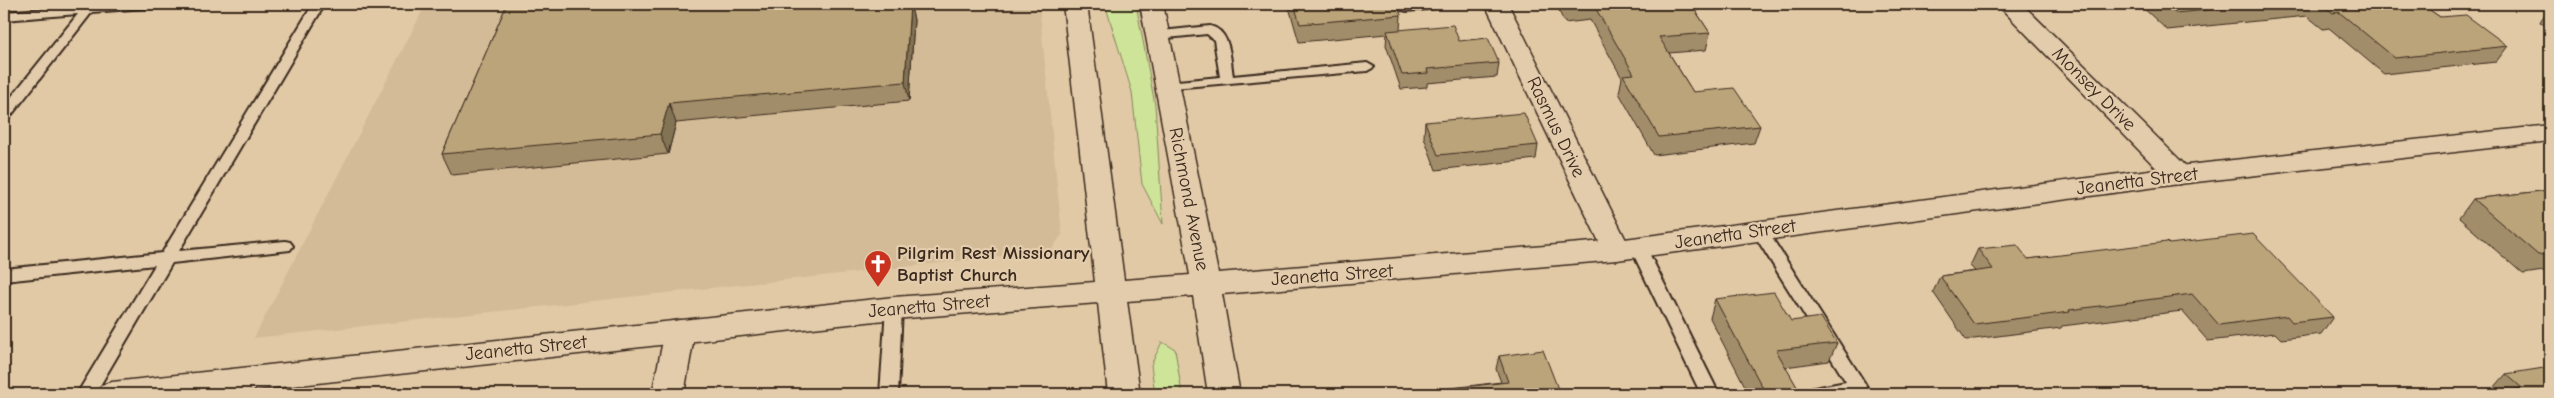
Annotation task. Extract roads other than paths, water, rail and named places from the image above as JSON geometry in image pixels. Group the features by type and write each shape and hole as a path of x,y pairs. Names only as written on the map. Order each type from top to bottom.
{"street":[{"path":"1076,4 1124,394"},
{"name":"Richmond Avenue","path":"1151,4 1206,284 1224,394"},
{"name":"Rasmus Drive","path":"1496,4 1628,249"},
{"name":"Monsey Drive","path":"2009,4 2179,174"},
{"name":"Jeanetta Street","path":"112,394 213,388 680,331 894,308 1628,249 2179,174 2550,133"},
{"path":"668,394 680,331"}],"lane":[{"path":"4,16 145,4"},
{"path":"86,394 319,4"},
{"path":"1407,7 1437,4"},
{"path":"4,116 88,9"},
{"path":"1157,35 1210,30 1220,39 1227,79"},
{"path":"1167,86 1367,67"},
{"path":"1760,231 1858,387 1815,394"},
{"path":"4,275 285,246"},
{"path":"1628,249 1710,394"},
{"path":"889,394 894,308"}],"place":[{"name":"Pilgrim Rest Missionary Baptist Church","path":"878,288"}]}
